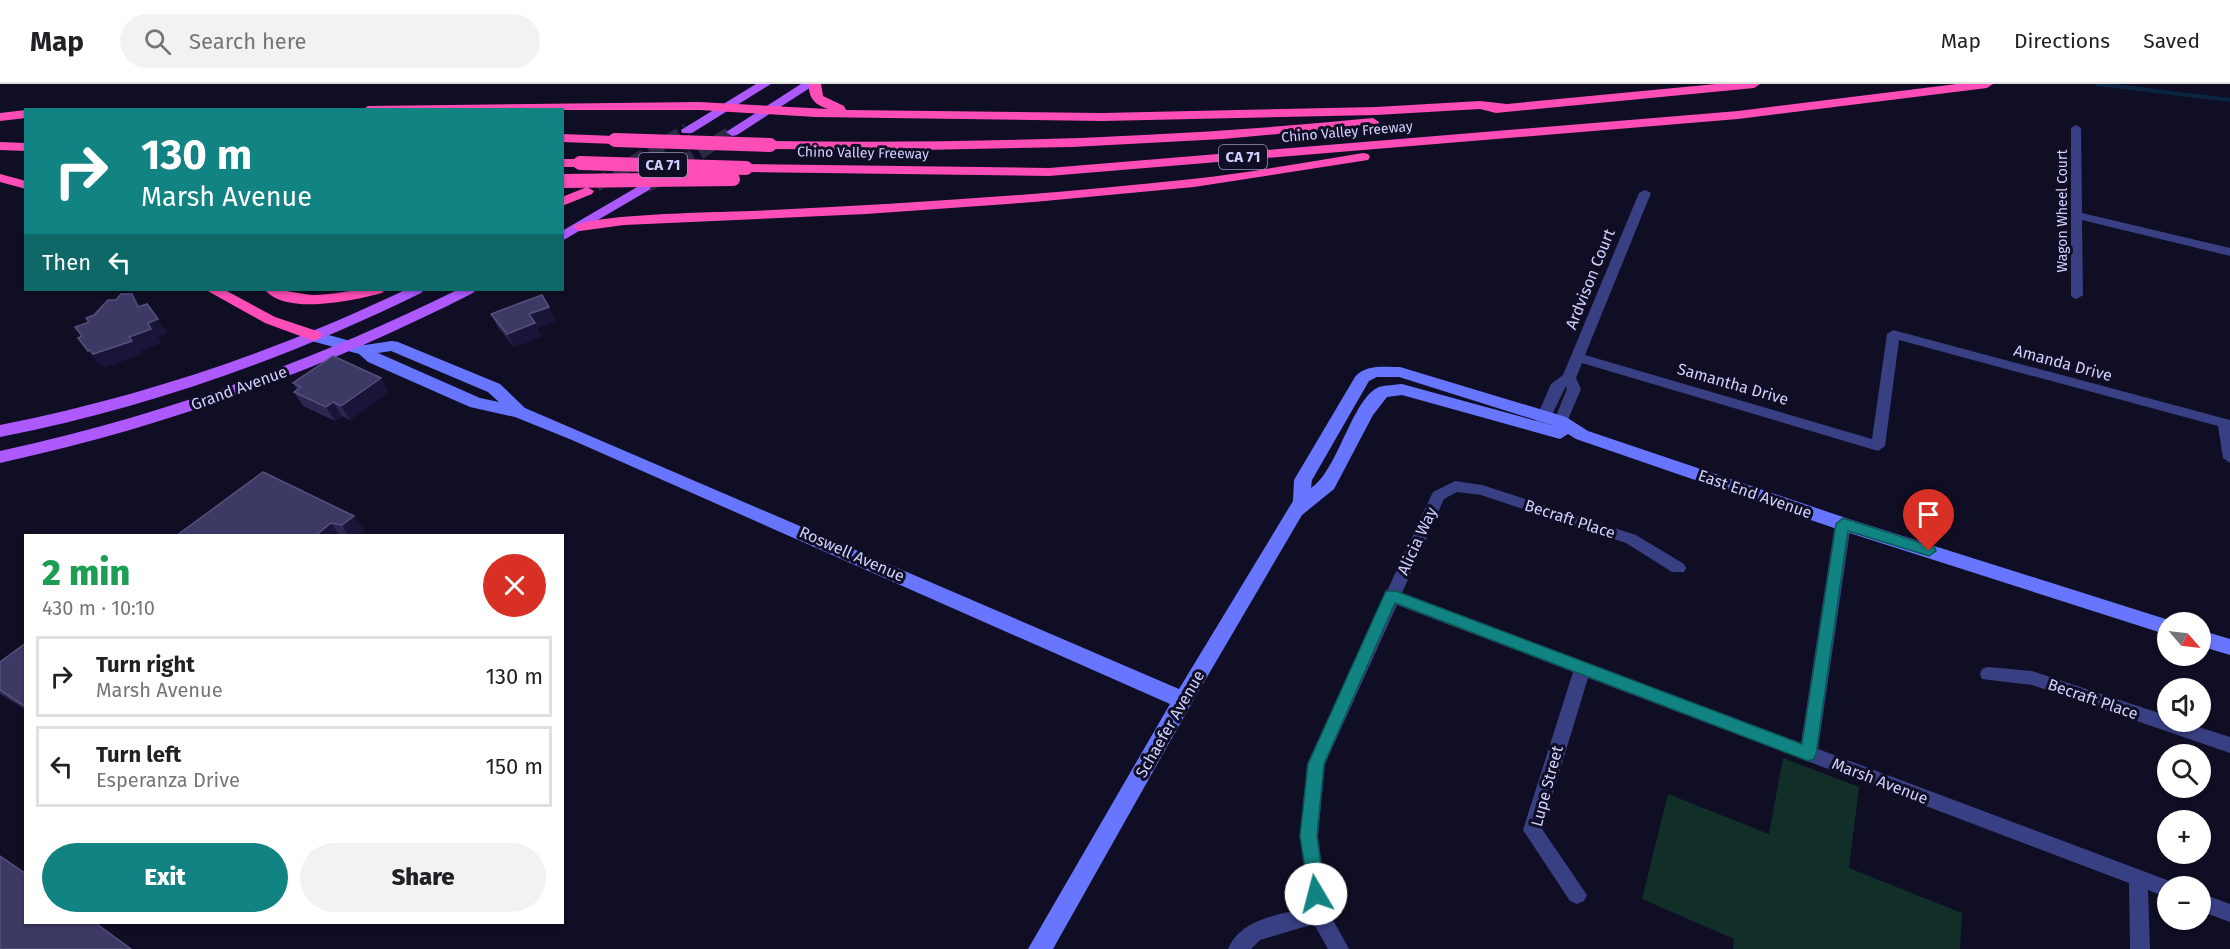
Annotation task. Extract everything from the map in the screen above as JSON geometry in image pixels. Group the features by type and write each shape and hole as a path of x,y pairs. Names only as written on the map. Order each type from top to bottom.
{"highway":[{"path":"815,84 814,94 819,100 856,114"},
{"name":"Chino Valley Freeway","path":"564,138 770,145 959,147 1177,138 1323,127 1754,84"},
{"name":"Chino Valley Freeway","path":"564,162 833,170 1049,172 1401,145 1512,133 1738,115 1987,84"},
{"path":"564,109 725,108 856,114 1125,117 1376,111 1480,105 1507,108"},
{"path":"0,119 24,114"},
{"path":"0,119 24,121"},
{"path":"580,227 624,221 866,210 1110,192 1194,183 1356,160 1401,145"},
{"path":"0,146 24,147"},
{"path":"564,181 780,178 833,170"},
{"path":"0,178 24,184"},
{"path":"216,291 270,320 314,336"},
{"path":"277,291 309,299 333,298 372,291"}],"main road":[{"path":"687,130 765,84"},
{"path":"732,132 810,84"},
{"path":"564,236 644,187"},
{"path":"564,203 591,189"},
{"name":"Grand Avenue","path":"0,432 150,396 314,336 414,291"},
{"name":"Grand Avenue","path":"0,457 75,440 156,417 357,348 466,291"},
{"name":"Roswell Avenue","path":"314,336 357,348 374,358 476,403 519,412 785,525 1183,699"},
{"name":"East End Avenue","path":"1387,370 1400,372 1541,422"},
{"name":"Schaefer Avenue","path":"1040,949 1183,699 1302,500 1303,480 1363,377 1387,370"},
{"name":"East End Avenue","path":"1390,389 1402,389 1558,427 1843,524 2157,624"},
{"name":"Schaefer Avenue","path":"1302,500 1326,487 1378,396 1390,389"},
{"path":"2211,641 2230,647"}],"street":[{"name":"Wagon Wheel Court","path":"2076,128 2077,295"},
{"name":"Ardvison Court","path":"1541,422 1558,384 1569,378 1645,193"},
{"path":"2077,215 2230,252"},
{"name":"Amanda Drive","path":"1878,446 1893,334 2225,423 2230,458"},
{"name":"Samantha Drive","path":"1577,357 1878,446"},
{"name":"Ardvison Court","path":"1558,427 1574,388 1569,378"},
{"name":"Becraft Place","path":"1455,486 1482,490 1631,539 1678,568"},
{"name":"Alicia Way","path":"1318,913 1309,836 1316,764 1438,496 1455,486"},
{"path":"1808,754 1843,524"},
{"name":"Marsh Avenue","path":"1391,596 2157,885"},
{"name":"Lupe Street","path":"1576,895 1532,830 1583,668"},
{"name":"Becraft Place","path":"1988,674 2032,678 2230,745"},
{"path":"2138,878 2140,949"},
{"path":"2211,906 2230,913"},
{"path":"1238,949 1254,932 1318,913 1339,949"}],"green space":[{"path":"1783,758 1859,787 1849,868 1962,913 1960,949 1733,949 1734,939 1642,899 1668,794 1769,834"}],"building":[{"path":"121,294 132,294 138,307 147,304 158,319 148,323 151,329 129,337 132,341 93,354 78,338 82,336 75,327 89,322 86,318 94,315 108,300 116,300"},
{"path":"542,295 549,307 529,314 535,323 507,334 491,314"},
{"path":"333,356 381,378 341,406 333,402 326,407 294,392 301,387 293,383"},
{"path":"263,472 354,516 342,525 331,523 317,534 179,534"},
{"path":"24,644 24,706 0,690 0,662"},
{"path":"0,856 24,873 24,924 97,924 131,949 0,949"}],"waterway":[{"path":"2097,84 2230,100"}],"tunnel":[{"path":"596,185 687,130"},
{"path":"646,186 732,132"}],"route":[{"path":"1316,894 1309,836 1316,764 1391,596 1808,754 1843,524 1929,551"}]}
